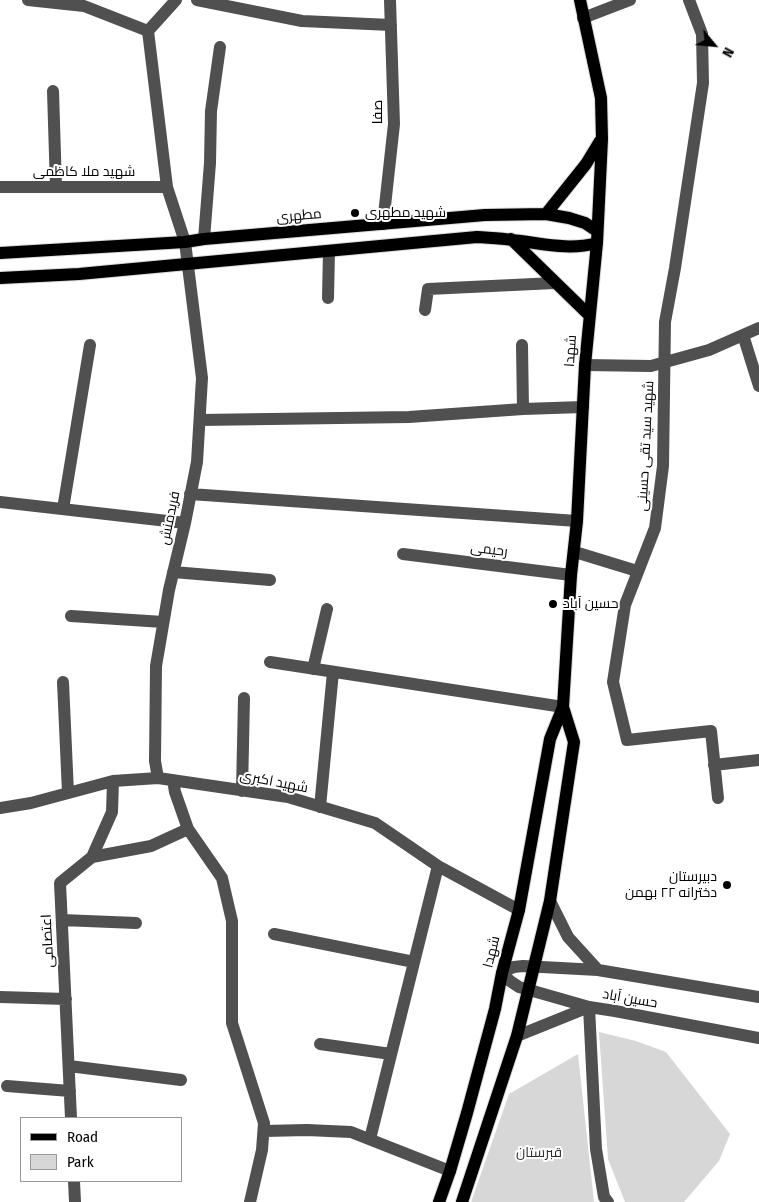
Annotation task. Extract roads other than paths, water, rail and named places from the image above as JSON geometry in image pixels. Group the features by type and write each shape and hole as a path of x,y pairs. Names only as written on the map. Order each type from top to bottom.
{"main road":[{"name":"شهدا","path":"439,1202 450,1171 496,1010 503,972 519,910 550,739 563,707 571,575 577,521 585,365 597,237 602,139 601,98 580,0"},
{"path":"546,214 586,164 602,139"},
{"name":"مطهری","path":"0,253 185,242 485,216 546,214 585,223 597,237"},
{"path":"0,278 79,274 477,237 584,247 597,237"},
{"path":"510,239 589,315"},
{"name":"شهدا","path":"462,1202 517,1036 550,901 574,742 563,707"}],"street":[{"path":"28,0 84,6 148,31 176,0"},
{"path":"197,0 248,5 302,21 391,25"},
{"name":"صفا","path":"383,224 394,124 390,0"},
{"path":"584,18 630,0"},
{"name":"شهید سید تقی حسینی","path":"689,0 702,34 703,83 665,322 666,362 662,466 655,528 625,605 613,682 627,740 711,731 718,798"},
{"name":"فریدمنش","path":"148,31 167,187 185,242 202,378 196,462 185,523 163,622 156,666 155,761 158,778"},
{"path":"204,239 210,163 211,111 220,47"},
{"path":"53,91 56,187"},
{"name":"شهید ملا کاظمی","path":"0,187 167,187"},
{"path":"328,298 329,251"},
{"path":"426,310 428,289 555,283"},
{"path":"585,365 651,366 709,350 759,328"},
{"path":"743,335 759,386"},
{"path":"63,509 90,345"},
{"path":"522,345 523,409"},
{"path":"200,420 409,417 583,407"},
{"path":"190,494 577,521"},
{"path":"0,502 185,523"},
{"path":"574,552 637,571"},
{"name":"رحیمی","path":"403,554 571,575"},
{"path":"173,572 270,580"},
{"path":"313,669 327,609"},
{"path":"71,616 163,622"},
{"path":"270,662 563,707"},
{"path":"320,807 333,672"},
{"path":"63,682 68,793"},
{"path":"242,791 244,698"},
{"path":"714,765 759,760"},
{"name":"شهید اکبری","path":"0,808 31,803 113,781 158,778 288,797 375,823 438,866 519,910"},
{"path":"173,780 175,792 188,829 222,878 232,921 232,1022 264,1123 262,1150 250,1202"},
{"name":"اعتصامی","path":"71,1117 60,882 92,857 112,812 113,781"},
{"path":"92,857 151,846 188,829"},
{"path":"370,1139 438,866"},
{"path":"550,901 568,937 598,970"},
{"path":"62,920 136,923"},
{"path":"274,934 414,962"},
{"name":"حسین آباد","path":"759,997 598,970 514,967 503,972 510,981 529,991 589,1007 759,1038"},
{"path":"0,997 66,999"},
{"path":"517,1036 589,1007 596,1149 604,1197 608,1202"},
{"path":"320,1044 391,1054"},
{"path":"69,1066 181,1080"},
{"path":"7,1086 70,1090"},
{"path":"264,1132 307,1130 351,1132 450,1171"},
{"path":"74,1182 75,1202"}],"place":[{"name":"شهید مطهری","path":"355,213"},
{"name":"حسین آباد","path":"553,604"},
{"name":"دبیرستان دخترانه ۲۲ بهمن","path":"727,885"}],"park label":[{"name":"قبرستان","path":"539,1153"}]}
